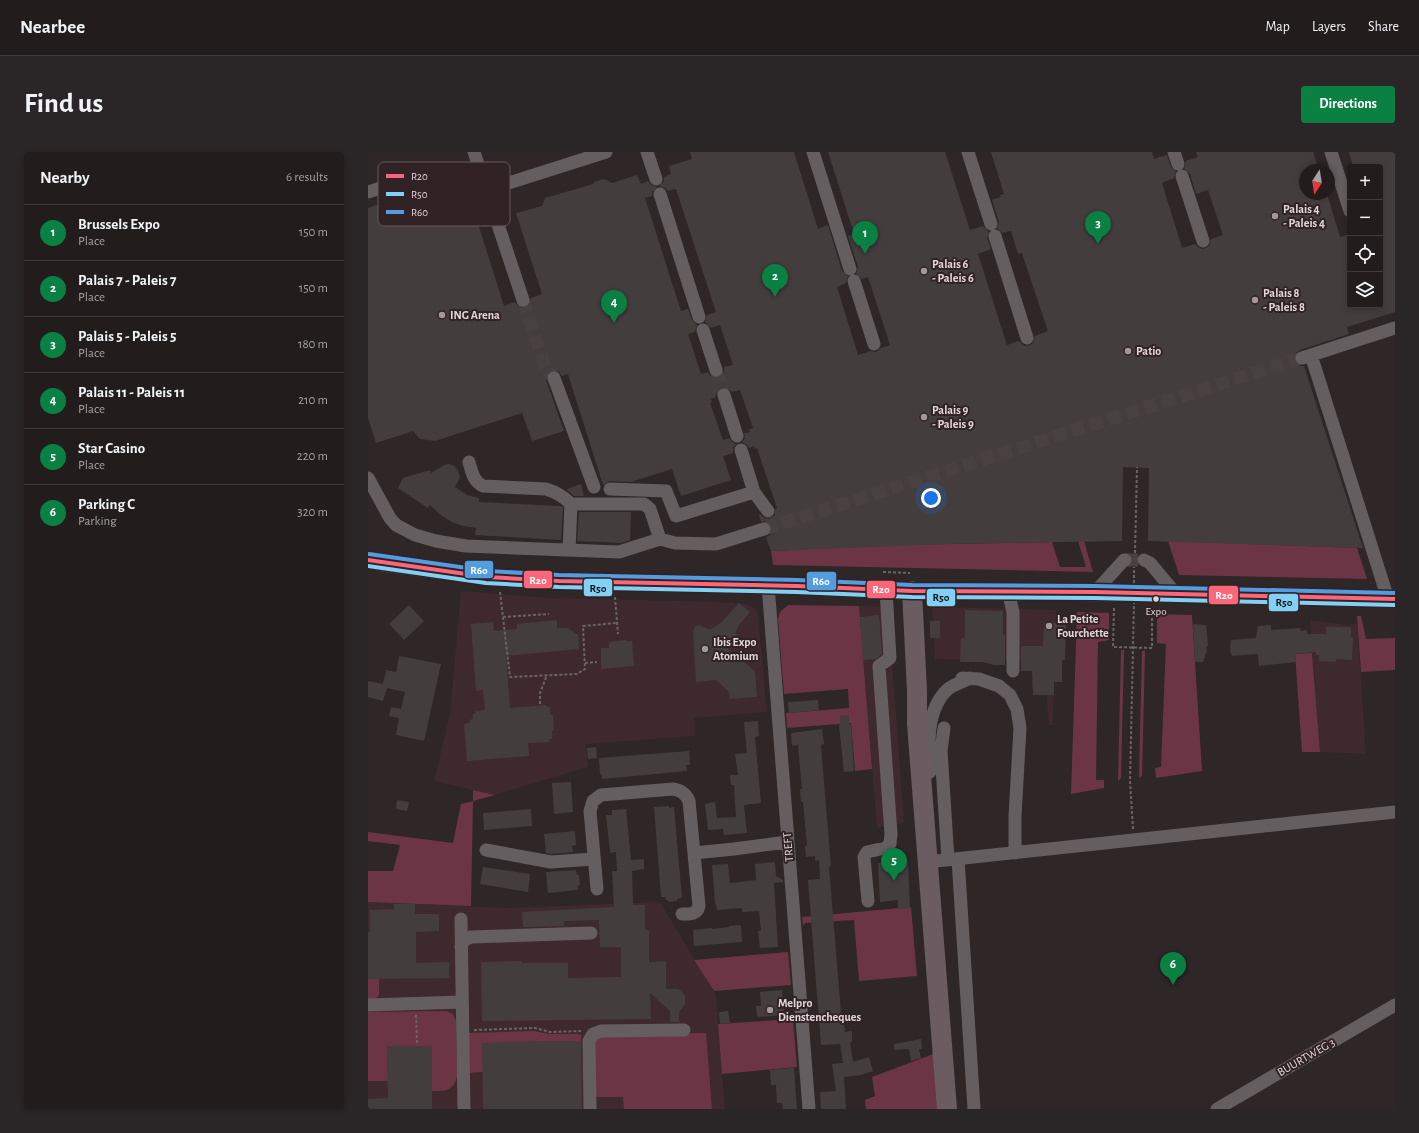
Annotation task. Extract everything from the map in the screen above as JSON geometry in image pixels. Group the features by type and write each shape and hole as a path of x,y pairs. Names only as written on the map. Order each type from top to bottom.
{"highway":[{"path":"911,582 919,742 942,860 946,1109"}],"main road":[{"path":"368,560 487,577 518,579 651,584 768,585 886,590 911,582 1008,591 1134,592 1392,599"}],"street":[{"path":"474,152 477,162"},
{"path":"510,183 606,152"},
{"path":"647,152 656,179"},
{"path":"813,152 874,344"},
{"path":"968,152 1027,338"},
{"path":"1331,152 1347,202"},
{"path":"1178,164 1203,241"},
{"path":"368,192 378,189"},
{"path":"660,194 716,370"},
{"path":"499,226 523,300"},
{"path":"1392,599 1306,357 1395,328"},
{"path":"554,378 594,487"},
{"path":"724,395 737,436"},
{"path":"741,450 754,492 768,511"},
{"path":"469,462 474,479 478,484 484,486 546,489 562,496 571,504 644,504 650,509 660,539"},
{"path":"368,478 390,518 400,527 415,535 436,541 466,546 619,552 660,539 676,543 716,544 764,529"},
{"path":"610,488 666,491 676,516 754,492"},
{"path":"569,550 571,504"},
{"path":"1095,592 1124,560 1135,558 1150,563 1176,594"},
{"name":"TREFT","path":"768,585 809,1109"},
{"path":"868,901 864,857 867,852 885,848 890,844 891,834 879,666 890,658 886,590"},
{"path":"1008,591 1013,612 1013,671"},
{"path":"919,742 927,708 931,698 945,681 955,678 970,678 989,681 999,686 1010,696 1017,708 1020,728 1014,816 1015,853"},
{"path":"970,678 949,688 937,704 930,728 930,761 974,1109"},
{"path":"944,728 941,751 942,860 956,1109"},
{"path":"597,889 590,811 590,806 596,798 601,795 673,789 683,792 689,801 699,908 694,913 682,914"},
{"path":"942,860 1395,812"},
{"path":"694,853 787,842"},
{"path":"486,850 550,862 594,859"},
{"path":"461,919 464,1109"},
{"path":"461,947 464,940 471,937 591,933"},
{"path":"368,1005 462,1002"},
{"name":"BUURTWEG 3","path":"1217,1109 1395,1005"},
{"path":"590,1109 589,1042 593,1034 601,1031 684,1030"}],"path":[{"path":"1134,840 1130,781 1136,467"},
{"path":"883,572 911,582"},
{"path":"500,592 510,677 577,674 585,669 583,626 617,623"},
{"path":"615,597 618,634"},
{"path":"1114,608 1113,647 1152,648 1152,608"},
{"path":"504,617 549,614"},
{"path":"585,663 598,662"},
{"path":"540,704 540,693 548,675"},
{"path":"417,1027 417,1044"},
{"path":"462,1030 535,1028 550,1032 601,1031"}],"shaded area":[{"path":"1078,541 1084,541 1093,572 773,565 771,551 891,545 1052,542 1060,567 1086,567"},
{"path":"1168,541 1357,548 1367,579 1179,575"},
{"path":"461,591 550,598 684,601 739,603 750,605 756,610 758,616 767,712 694,718 695,736 586,744 588,767 495,795 434,781 450,714"},
{"path":"788,605 859,606 872,769 855,771 851,723 787,728 786,713 849,708 848,689 784,694 778,619 780,612"},
{"path":"859,606 888,607 904,823 877,828"},
{"path":"932,607 1056,610 1053,725 1049,725 1042,661 935,659"},
{"path":"1077,612 1109,613 1109,640 1098,642 1096,780 1104,780 1104,788 1071,794"},
{"path":"1157,614 1192,615 1202,771 1156,778 1155,768 1161,767 1166,644 1157,643"},
{"path":"1357,616 1361,616 1366,639 1395,638 1395,670 1361,672"},
{"path":"1310,620 1344,625 1357,624 1366,754 1320,752"},
{"path":"1121,650 1124,650 1121,778 1118,781"},
{"path":"1142,651 1145,651 1142,776 1139,778"},
{"path":"1312,653 1320,752 1302,752 1295,654"},
{"path":"473,790 495,795 473,801"},
{"path":"473,801 471,906 368,902 368,871 393,871 400,845 368,841 368,832 453,843 461,804"},
{"path":"368,902 508,908 660,902 716,995 725,1109 368,1109"},
{"path":"911,907 917,976 859,981 854,920 805,923 803,926 802,917"},
{"path":"788,952 791,985 714,991 694,960"},
{"path":"368,979 379,979 379,995 376,999 368,999"},
{"path":"447,1011 453,1014 456,1021 457,1077 451,1088 445,1091 432,1091 431,1046 387,1046 388,1081 368,1081 368,1012"},
{"path":"793,1019 797,1067 722,1074 718,1024"},
{"path":"534,1031 549,1034 577,1034 581,1035 581,1041 546,1041 483,1072 469,1073 469,1033"},
{"path":"706,1033 712,1109 624,1109 623,1097 596,1097 595,1042 597,1038 603,1034"},
{"path":"936,1053 940,1109 866,1109 865,1100 875,1096 872,1077"}],"building":[{"path":"690,152 794,152 818,229 828,225 842,271 848,276 846,283 837,287 858,355 871,351 876,352 881,348 890,345 868,277 862,279 856,274 858,267 848,236 854,234 828,152 945,152 970,230 983,226 989,232 987,238 991,249 978,254 1007,345 1019,341 1026,346 1033,343 1035,336 1048,331 1022,253 1018,254 1011,231 1002,233 997,228 999,222 992,200 1001,197 1000,195 1004,194 991,152 1152,152 1154,159 1167,155 1171,167 1176,171 1174,178 1162,183 1182,248 1195,244 1202,249 1209,246 1211,239 1223,235 1208,190 1196,194 1190,174 1184,169 1186,161 1198,157 1196,152 1313,152 1317,164 1299,164 1299,200 1329,200 1340,237 1347,235 1347,308 1383,308 1383,164 1352,164 1349,152 1395,152 1395,312 1347,327 1349,334 1300,350 1294,357 1296,364 1304,366 1363,548 1148,541 1149,468 1123,467 1122,541 950,544 771,551 766,537 770,535 772,531 771,526 766,521 761,522 759,514 764,518 769,519 775,515 775,509 777,508 757,448 755,449 754,446 749,448 742,442 745,438 744,433 750,432 749,429 753,428 740,390 732,392 725,387 718,389 716,397 711,399 712,402 710,403 723,440 729,438 736,444 733,448 733,453 723,456 731,480 681,496 672,469 631,482 610,481 603,485 568,374 562,376 556,370 552,370 548,373 546,380 564,431 532,441 522,413 435,441 420,439 413,431 376,443 368,418 368,208 378,204 378,226 479,226 504,306 515,302 522,308 529,305 531,298 542,294 516,213 542,206 545,198 590,185 594,182 604,179 612,183 637,175 641,184 648,181 651,185 657,187 652,192 652,196 645,198 681,311 688,309 692,320 697,325 695,332 688,334 701,374 708,372 710,376 715,378 722,376 724,367 733,365 720,325 711,328 705,322 707,315 716,312 676,189 668,191 659,186 664,181 664,177 671,174 669,166 692,159"},
{"path":"449,464 455,466 459,473 460,478 455,487 467,495 479,498 479,502 563,507 561,540 475,535 476,528 463,526 452,522 442,516 430,505 428,508 398,488 403,478 430,470 431,473 444,465"},
{"path":"581,484 584,496 574,496 567,490 567,489"},
{"path":"579,512 631,512 630,540 621,543 577,541"},
{"path":"739,603 750,612 739,625 735,633 739,636 728,649 755,671 757,697 730,699 729,692 716,680 696,682 693,630 696,626 700,625 710,630 722,622"},
{"path":"409,605 424,621 404,640 389,624"},
{"path":"965,610 1003,611 1005,665 994,665 983,662 960,662 961,638 965,638"},
{"path":"879,615 882,654 876,659 863,660 860,617"},
{"path":"557,620 557,628 568,628 578,635 579,649 506,656 510,708 546,705 547,707 550,707 550,715 553,715 554,731 552,731 552,739 549,739 550,742 528,743 529,756 467,761 464,724 470,723 469,720 473,719 473,714 475,714 475,711 485,710 483,690 476,691 471,624 493,622 494,631 517,629 517,624"},
{"path":"930,621 940,621 940,638 930,638"},
{"path":"1044,623 1066,623 1065,660 1062,660 1062,682 1054,682 1054,695 1033,695 1032,671 1021,671 1021,646 1043,646"},
{"path":"1193,624 1206,625 1208,646 1206,647 1207,650 1203,662 1195,662"},
{"path":"1271,625 1271,630 1300,628 1301,631 1307,630 1307,634 1326,634 1326,627 1351,627 1351,638 1353,638 1352,660 1336,659 1336,662 1319,661 1319,655 1316,655 1316,652 1295,654 1296,662 1259,666 1258,654 1232,656 1230,650 1231,640 1256,638 1258,626"},
{"path":"626,640 632,641 634,666 601,669 601,648 609,648 609,642"},
{"path":"399,656 441,664 424,741 396,735 399,718 389,716 391,707 401,709 405,692 387,688 383,701 368,697 368,681 383,684 386,670 396,672"},
{"path":"818,700 819,710 789,713 788,702"},
{"path":"849,715 854,771 844,772 839,725 840,716"},
{"path":"758,721 759,736 755,737 761,803 744,805 747,833 724,835 723,829 708,830 705,804 715,802 717,818 736,817 734,785 731,785 730,775 738,775 735,754 747,753 744,722"},
{"path":"822,729 824,744 821,745 831,866 829,867 842,1025 844,1025 845,1032 852,1031 852,1042 850,1042 853,1062 869,1057 873,1071 861,1075 844,1077 846,1109 821,1109 820,1092 836,1091 832,1064 843,1063 840,1044 821,1045 808,880 820,879 819,860 815,861 815,856 806,857 805,846 807,846 803,802 801,802 800,789 802,789 798,745 792,746 791,733"},
{"path":"596,747 597,758 588,759 587,748"},
{"path":"689,751 690,765 686,765 687,771 602,779 602,774 600,774 599,758"},
{"path":"571,782 573,812 554,814 552,783"},
{"path":"397,800 409,802 407,811 396,809"},
{"path":"669,806 669,808 674,807 682,898 677,899 677,901 668,902 665,897 661,897 654,807"},
{"path":"531,809 532,826 484,830 483,813"},
{"path":"626,809 631,860 644,859 644,869 632,871 633,905 645,905 645,930 649,930 649,962 666,961 666,989 678,989 685,996 685,1004 679,1012 679,1022 670,1022 670,1011 650,993 651,1019 482,1021 481,962 522,961 522,963 568,963 568,978 621,977 621,947 600,947 599,920 564,921 564,926 523,927 522,912 614,907 612,871 617,871 616,852 610,853 606,815 612,815 612,810"},
{"path":"575,831 576,845 572,846 573,852 546,853 544,834"},
{"path":"908,861 910,908 898,909 898,900 880,902 878,863"},
{"path":"775,862 776,876 783,880 783,882 774,883 778,947 760,948 758,931 761,931 759,911 742,912 742,908 717,910 715,904 712,865 728,864 730,883 756,880 755,864"},
{"path":"483,867 530,874 528,892 480,884"},
{"path":"576,870 577,875 579,875 580,885 578,885 578,890 548,893 546,872"},
{"path":"394,904 415,904 415,914 439,914 439,931 416,932 416,963 449,962 449,978 368,979 368,932 370,932 370,910 394,909"},
{"path":"741,925 742,942 694,946 693,930"},
{"path":"782,990 784,1015 757,1017 756,1006 761,1006 760,992"},
{"path":"728,1011 730,1023 720,1024 719,1012"},
{"path":"921,1039 922,1049 919,1049 921,1058 911,1061 909,1049 894,1050 894,1044"},
{"path":"581,1041 582,1109 483,1109 482,1043"},
{"path":"387,1046 432,1046 432,1109 368,1109 368,1099 388,1098"},
{"path":"794,1068 797,1109 783,1109 782,1103 777,1103 776,1085 771,1085 770,1070"}],"tunnel":[{"path":"523,300 545,366 554,378"},
{"path":"764,529 1302,358"},
{"path":"716,370 724,395"},
{"path":"1125,560 1144,560"}],"transit line":[{"name":"R60","path":"369,554 488,571 559,575 797,580 912,585 1095,586 1395,593"},
{"name":"R20","path":"368,560 487,577 559,581 797,586 912,591 1095,592 1395,599"},
{"name":"R50","path":"368,566 486,583 559,587 797,592 912,597 1095,598 1395,605"}],"place":[{"name":"Palais 4 - Paleis 4","path":"1275,216"},
{"name":"Palais 5 - Paleis 5","path":"1098,244"},
{"name":"Brussels Expo","path":"865,254"},
{"name":"Palais 6 - Paleis 6","path":"924,271"},
{"name":"Palais 7 - Paleis 7","path":"775,297"},
{"name":"Palais 8 - Paleis 8","path":"1255,300"},
{"name":"ING Arena","path":"442,315"},
{"name":"Palais 11 - Paleis 11","path":"614,323"},
{"name":"Patio","path":"1128,351"},
{"name":"Palais 9 - Paleis 9","path":"924,417"},
{"name":"Expo","path":"1156,599"},
{"name":"La Petite Fourchette","path":"1049,626"},
{"name":"Ibis Expo Atomium","path":"705,649"},
{"name":"Star Casino","path":"894,881"},
{"name":"Parking C","path":"1173,985"},
{"name":"Melpro Dienstencheques","path":"770,1010"}]}
